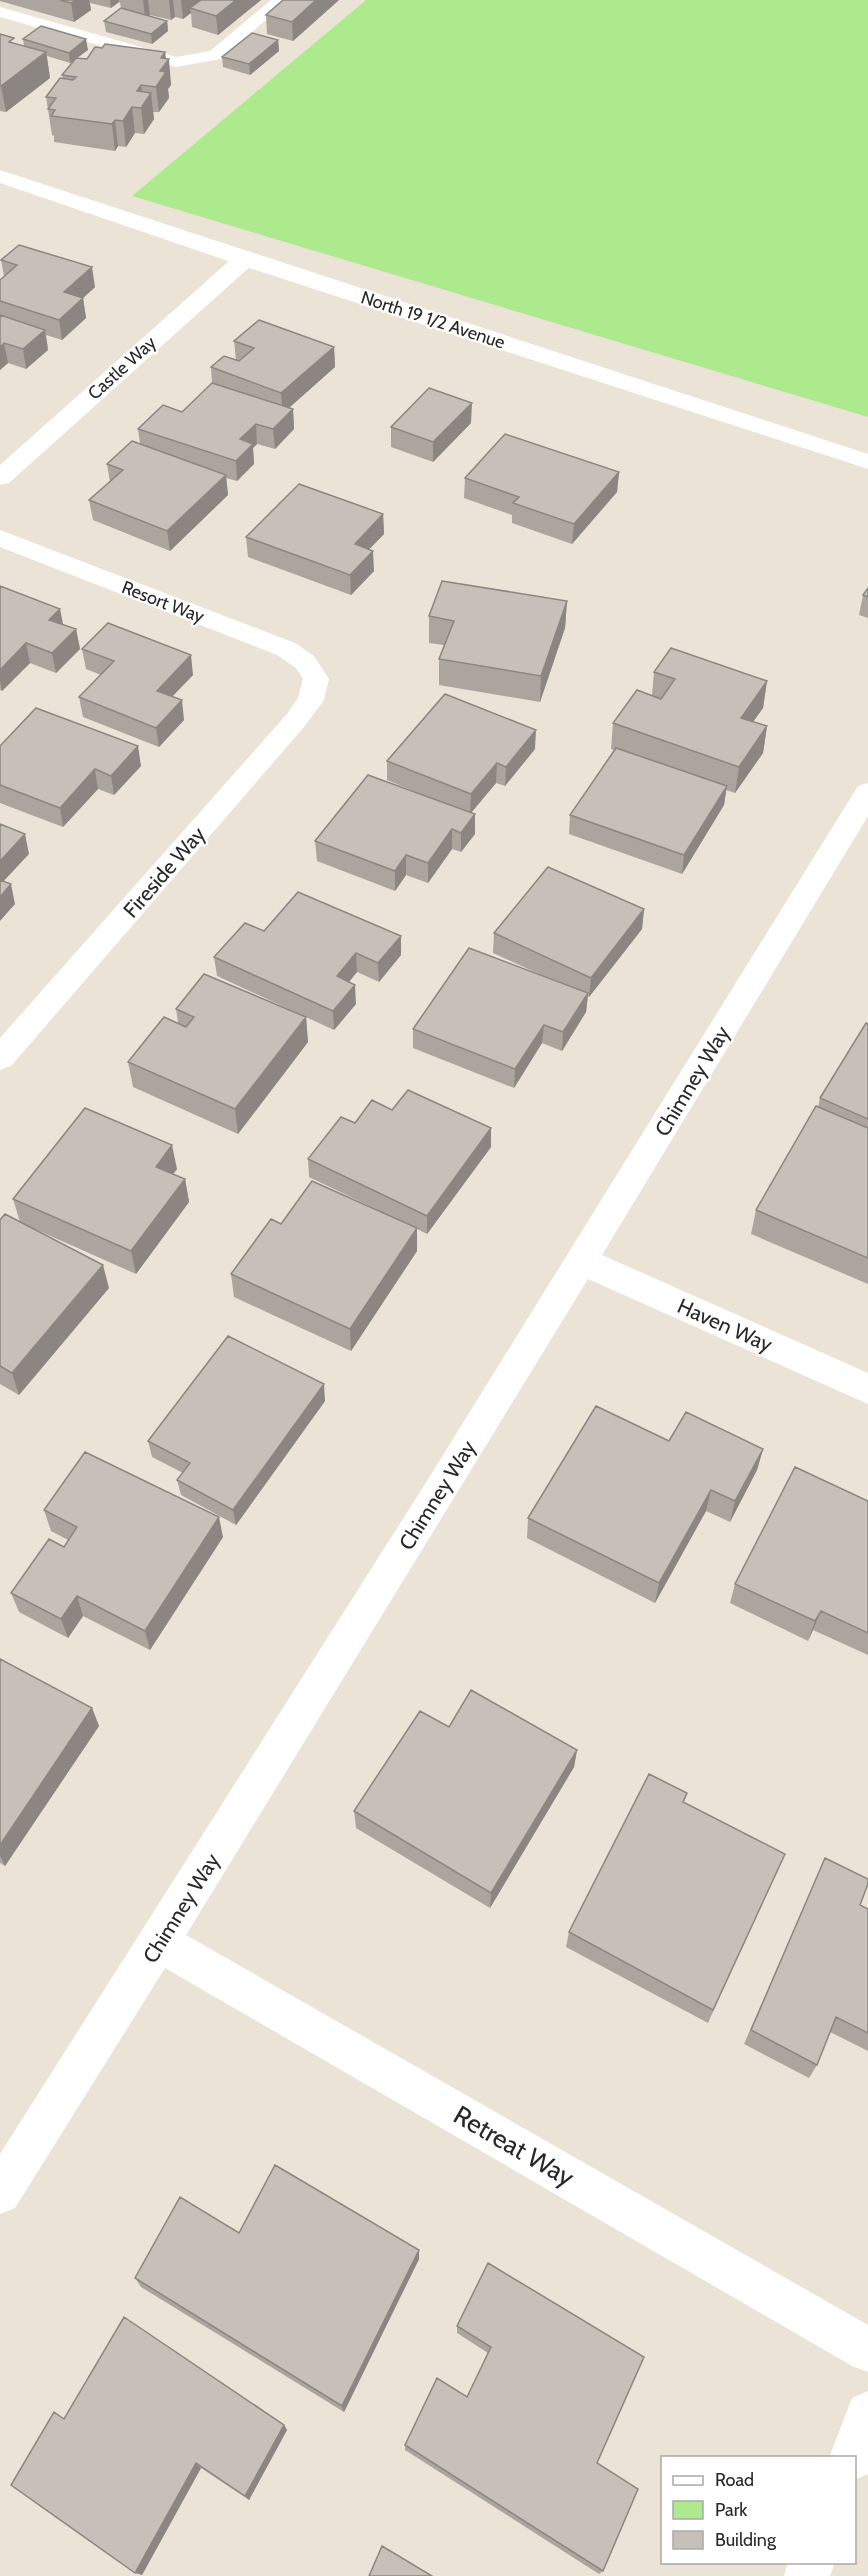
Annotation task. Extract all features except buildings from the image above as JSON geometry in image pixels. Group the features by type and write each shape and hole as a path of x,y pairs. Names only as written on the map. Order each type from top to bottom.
{"street":[{"name":"North 19 1/2 Avenue","path":"4,181 868,462"},
{"name":"Castle Way","path":"0,478 245,259"},
{"name":"Resort Way","path":"0,538 286,649 305,662 316,679"},
{"name":"Fireside Way","path":"0,1058 296,721 311,700 316,679"},
{"name":"Chimney Way","path":"0,2193 160,1943 582,1261 868,793"},
{"name":"Haven Way","path":"582,1261 868,1389"},
{"name":"Retreat Way","path":"160,1943 868,2350"},
{"path":"852,2456 868,2414"}],"lane":[{"path":"0,12 176,62 215,55 281,0"}],"green space":[{"path":"366,0 868,0 868,417 132,196"}]}
